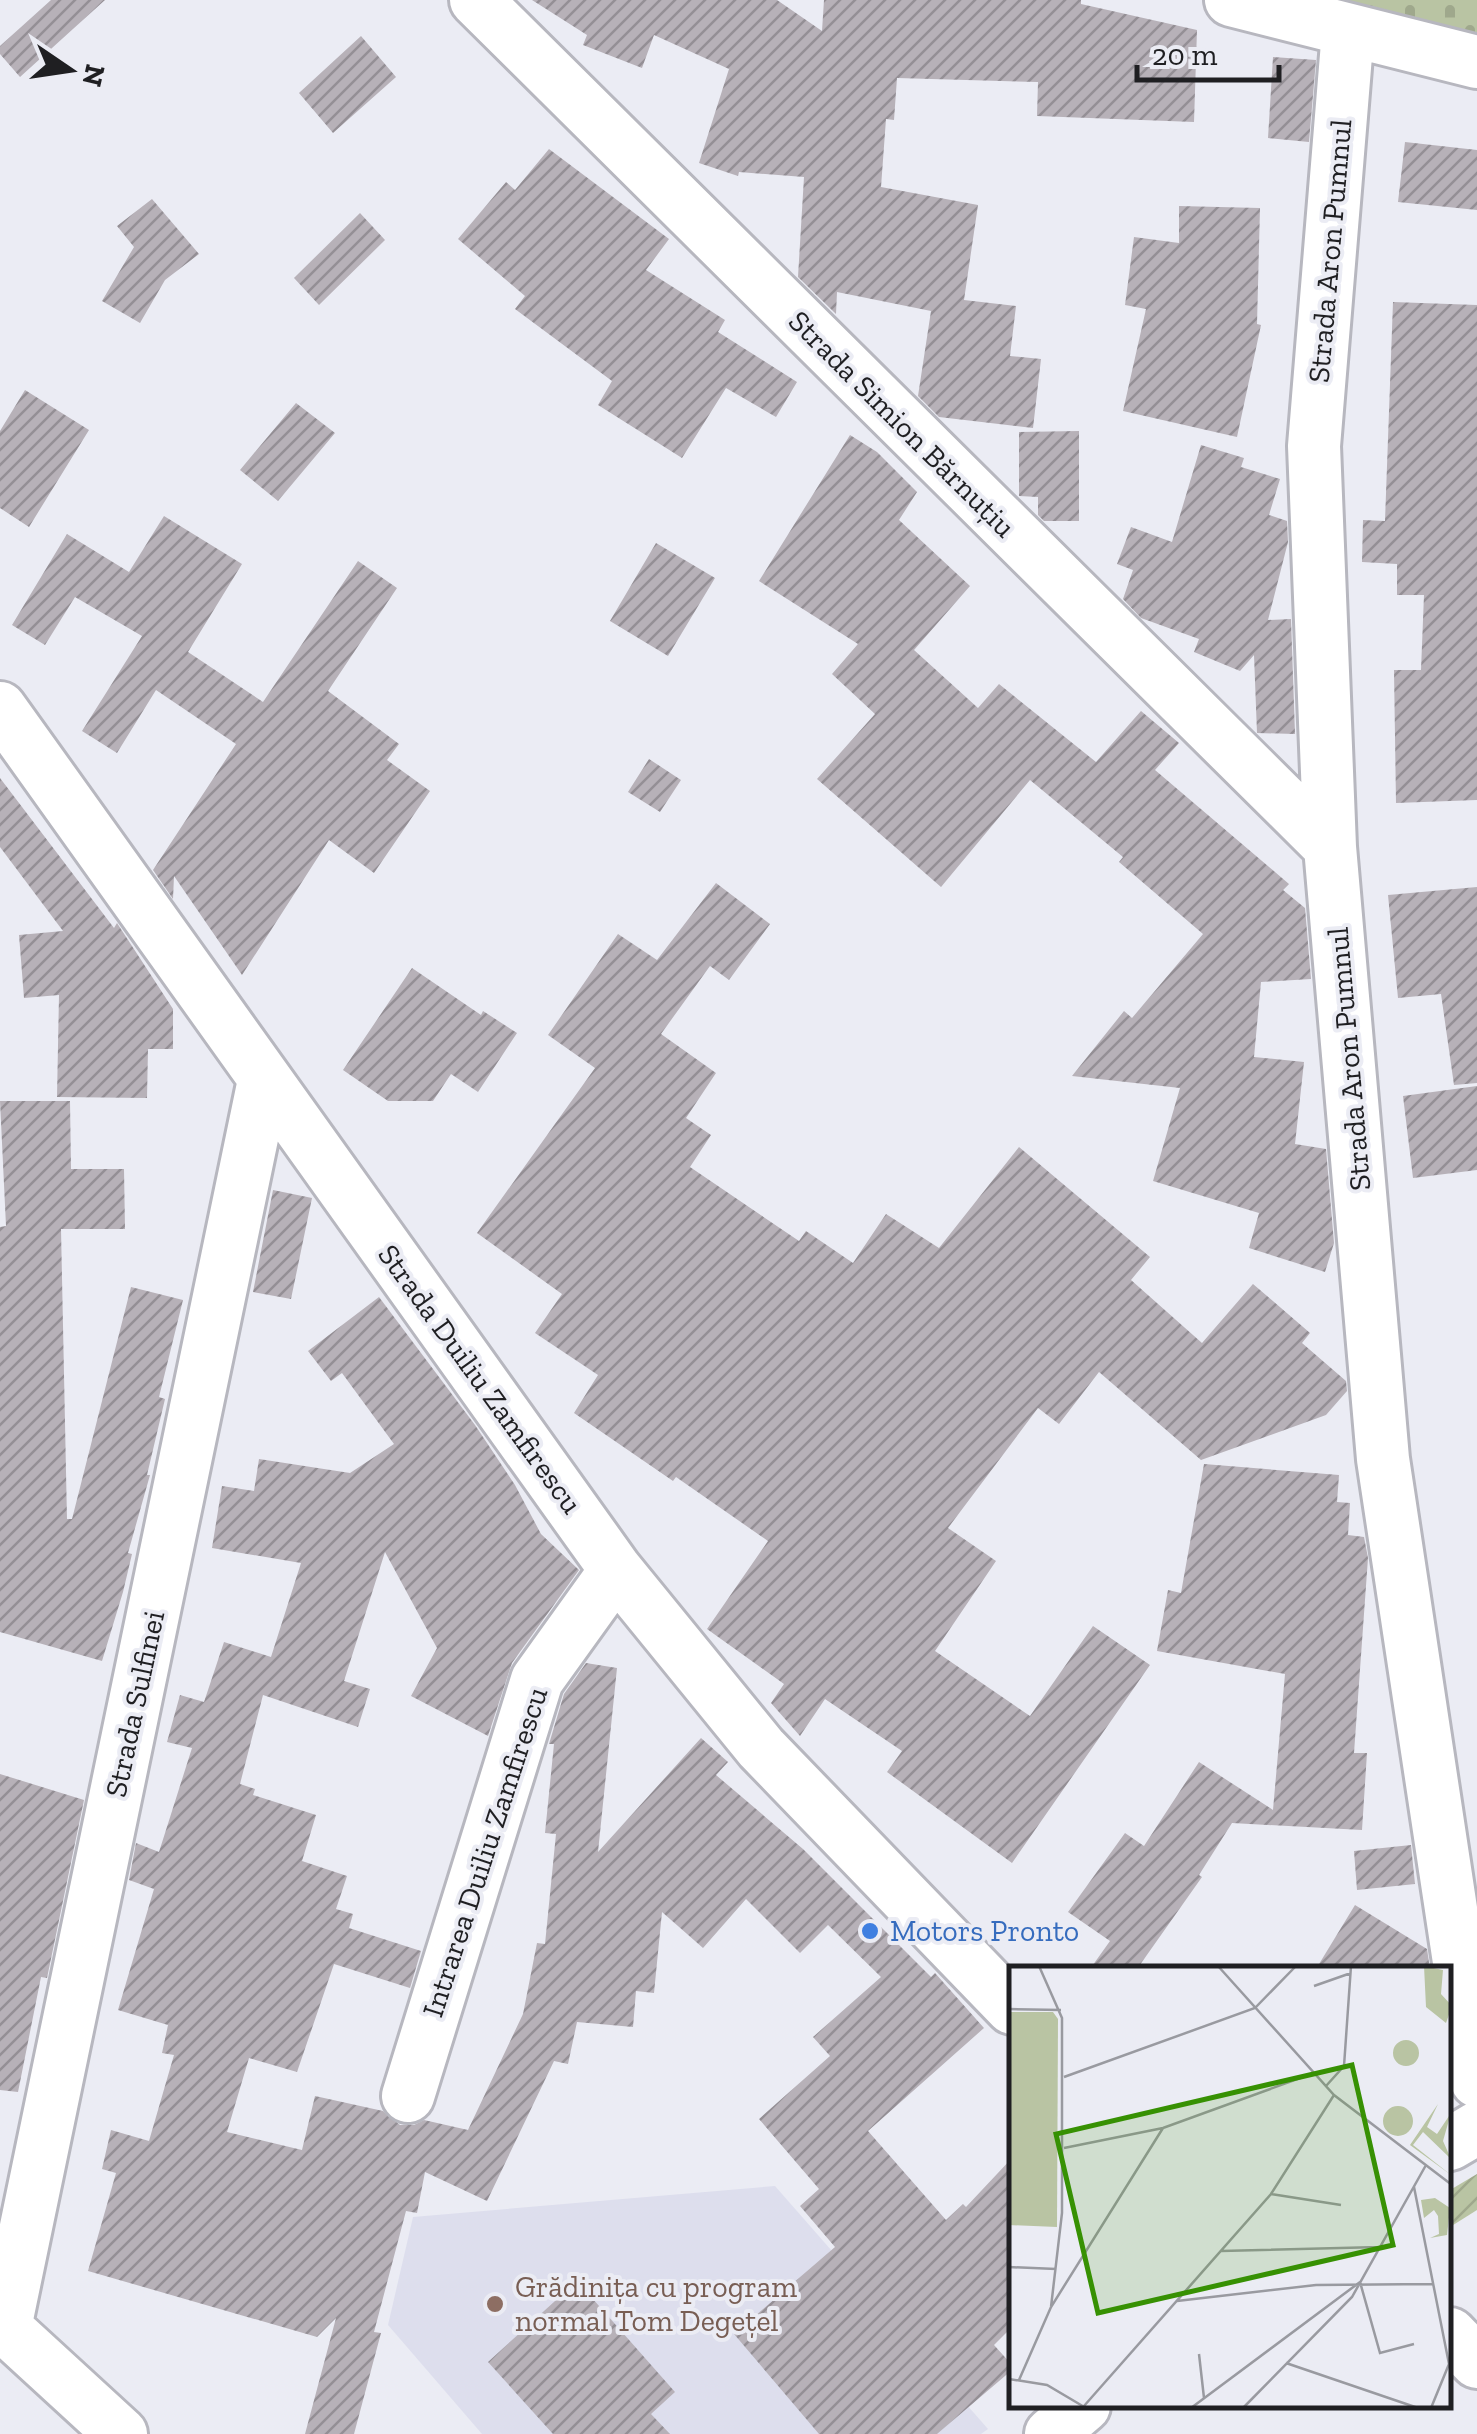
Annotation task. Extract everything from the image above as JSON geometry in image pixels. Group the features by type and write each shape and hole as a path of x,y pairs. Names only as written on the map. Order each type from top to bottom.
{"street":[{"name":"Strada Simion Bărnuțiu","path":"476,0 1330,847"},
{"path":"1231,0 1477,62"},
{"name":"Strada Aron Pumnul","path":"1348,31 1314,446 1330,847 1384,1459 1477,2082"},
{"name":"Strada Duiliu Zamfirescu","path":"0,708 616,1570 761,1748 1009,2005"},
{"name":"Strada Sulfinei","path":"3,2326 264,1080"},
{"name":"Intrarea Duiliu Zamfirescu","path":"408,2096 537,1680 616,1570"},
{"path":"1452,2143 1477,2128"},
{"path":"3,2326 121,2434"},
{"path":"1452,2336 1477,2362"},
{"path":"1051,2434 1080,2409"}],"shaded area":[{"path":"775,2186 988,2429 981,2434 482,2434 388,2325 413,2217"}],"green space":[{"path":"1315,0 1477,0 1477,35 1334,5"},
{"path":"1477,2174 1477,2210 1452,2226 1452,2189"}],"building":[{"path":"51,0 105,0 20,77 0,54 0,46"},
{"path":"532,0 777,0 822,31 824,0 1081,0 1081,4 1197,30 1194,122 1037,116 1038,82 897,78 894,120 886,119 881,187 978,205 964,300 1016,306 1010,356 1041,359 1033,428 939,417 918,396 931,311 837,292 836,314 798,277 804,177 739,172 738,176 699,163 729,69 654,35 642,68 583,45 587,35"},
{"path":"361,36 396,77 333,133 299,93"},
{"path":"1273,57 1316,60 1309,142 1268,138"},
{"path":"1405,142 1477,150 1477,210 1398,202"},
{"path":"549,149 669,239 646,270 725,320 718,332 797,382 776,417 726,388 682,458 598,405 612,381 515,309 525,296 458,239 506,182 515,190"},
{"path":"152,199 199,254 165,280 140,323 102,301 134,247 117,226"},
{"path":"1179,206 1260,208 1257,324 1261,325 1237,437 1123,411 1146,309 1125,305 1134,237 1179,243"},
{"path":"360,213 385,240 319,305 294,278"},
{"path":"1393,302 1477,305 1477,800 1396,803 1394,670 1421,670 1424,595 1397,595 1397,564 1362,562 1363,520 1385,521"},
{"path":"25,390 89,430 29,527 0,508 0,431"},
{"path":"296,403 335,433 278,501 240,470"},
{"path":"1079,431 1079,521 1044,521 1038,515 1038,497 1019,496 1019,432"},
{"path":"850,435 877,452 917,492 899,520 970,586 914,650 978,708 999,684 1096,762 1141,711 1179,743 1155,770 1289,884 1283,890 1305,908 1311,979 1261,982 1254,1057 1304,1062 1295,1144 1326,1149 1334,1243 1325,1272 1249,1248 1259,1213 1153,1181 1180,1088 1072,1076 1124,1011 1132,1018 1203,934 1119,862 1123,857 1030,780 941,887 817,779 875,714 832,674 858,644 759,581"},
{"path":"1201,445 1244,458 1241,467 1280,479 1269,515 1287,521 1288,542 1268,620 1291,619 1295,734 1257,733 1254,655 1240,671 1194,652 1199,639 1141,618 1123,599 1133,570 1117,564 1131,527 1172,542"},
{"path":"164,516 242,564 188,652 263,702 358,561 397,588 328,691 399,744 387,760 430,791 374,873 329,840 242,975 174,876 173,899 153,870 236,744 156,690 117,753 82,731 142,636 75,597 45,645 12,625 67,534 129,572"},
{"path":"656,543 715,578 668,656 610,621"},
{"path":"649,759 681,780 660,812 628,792"},
{"path":"0,778 114,928 117,923 173,1009 173,1049 148,1049 147,1098 57,1097 59,995 24,998 19,935 63,931 0,847"},
{"path":"716,883 770,924 729,980 710,966 661,1034 716,1073 686,1118 711,1135 690,1167 799,1241 806,1231 853,1263 886,1214 939,1248 1019,1147 1150,1257 1131,1280 1202,1343 1253,1284 1310,1333 1302,1343 1346,1381 1347,1391 1326,1415 1201,1460 1099,1372 1059,1424 1038,1408 948,1528 996,1561 935,1651 1030,1716 1093,1626 1150,1665 1012,1863 887,1772 902,1751 825,1699 800,1736 771,1703 784,1684 707,1629 768,1541 574,1413 598,1375 535,1333 562,1294 477,1233 595,1068 548,1035 618,934 657,960"},
{"path":"1477,887 1477,1083 1454,1085 1441,994 1398,998 1388,895"},
{"path":"412,968 481,1015 483,1011 517,1033 478,1092 451,1074 433,1101 388,1101 343,1070"},
{"path":"1477,1086 1477,1170 1413,1178 1403,1096"},
{"path":"0,1101 70,1101 71,1169 124,1169 125,1229 61,1229 67,1519 72,1519 131,1287 183,1300 159,1397 165,1399 150,1475 128,1553 132,1554 123,1592 102,1661 0,1632 0,1227 6,1226"},
{"path":"273,1190 312,1198 291,1299 253,1292"},
{"path":"379,1297 475,1425 515,1485 541,1534 579,1570 512,1663 488,1736 411,1696 437,1648 385,1552 344,1681 370,1689 358,1727 263,1695 240,1784 255,1789 253,1795 316,1815 302,1861 347,1876 336,1909 353,1914 349,1928 421,1951 410,1988 334,1964 297,2072 249,2058 227,2132 302,2150 315,2096 383,2111 400,2125 424,2120 468,2130 523,2014 537,1943 545,1944 556,1834 545,1833 554,1744 549,1744 564,1694 586,1663 617,1668 598,1852 701,1738 728,1762 716,1775 803,1849 931,1977 935,1973 984,2028 868,2131 946,2220 963,2204 966,2207 1009,2161 1009,2330 994,2345 1009,2362 1009,2373 937,2434 819,2434 734,2334 835,2247 800,2206 819,2189 759,2119 830,2056 813,2037 881,1977 828,1925 800,1953 746,1899 703,1948 662,1912 654,1993 636,1991 633,2027 577,2022 568,2064 554,2061 487,2201 425,2172 417,2213 406,2211 374,2332 381,2333 354,2434 305,2434 336,2318 317,2337 88,2271 116,2173 102,2169 111,2130 149,2141 174,2055 162,2053 168,2025 118,2010 154,1889 129,1880 136,1843 159,1852 192,1748 167,1742 180,1695 204,1702 224,1642 271,1657 301,1563 212,1548 222,1486 254,1491 259,1459 350,1473 394,1444 342,1373 331,1381 308,1351"},
{"path":"1204,1464 1339,1475 1337,1502 1350,1503 1348,1535 1364,1537 1368,1558 1354,1753 1367,1753 1362,1830 1232,1823 1199,1875 1202,1877 1139,1966 1092,1966 1110,1941 1068,1912 1125,1833 1144,1846 1199,1762 1273,1810 1285,1674 1157,1651 1168,1590 1181,1593"},
{"path":"0,1774 84,1800 47,1978 41,1977 18,2092 0,2090"},
{"path":"1411,1845 1415,1884 1357,1890 1354,1851"},
{"path":"1355,1905 1427,1949 1430,1966 1318,1966"},
{"path":"577,2281 675,2392 651,2414 670,2434 553,2434 488,2362"}],"place":[{"name":"Motors Pronto","path":"870,1931"},
{"name":"Grădinița cu program normal Tom Degețel","path":"495,2304"}]}
